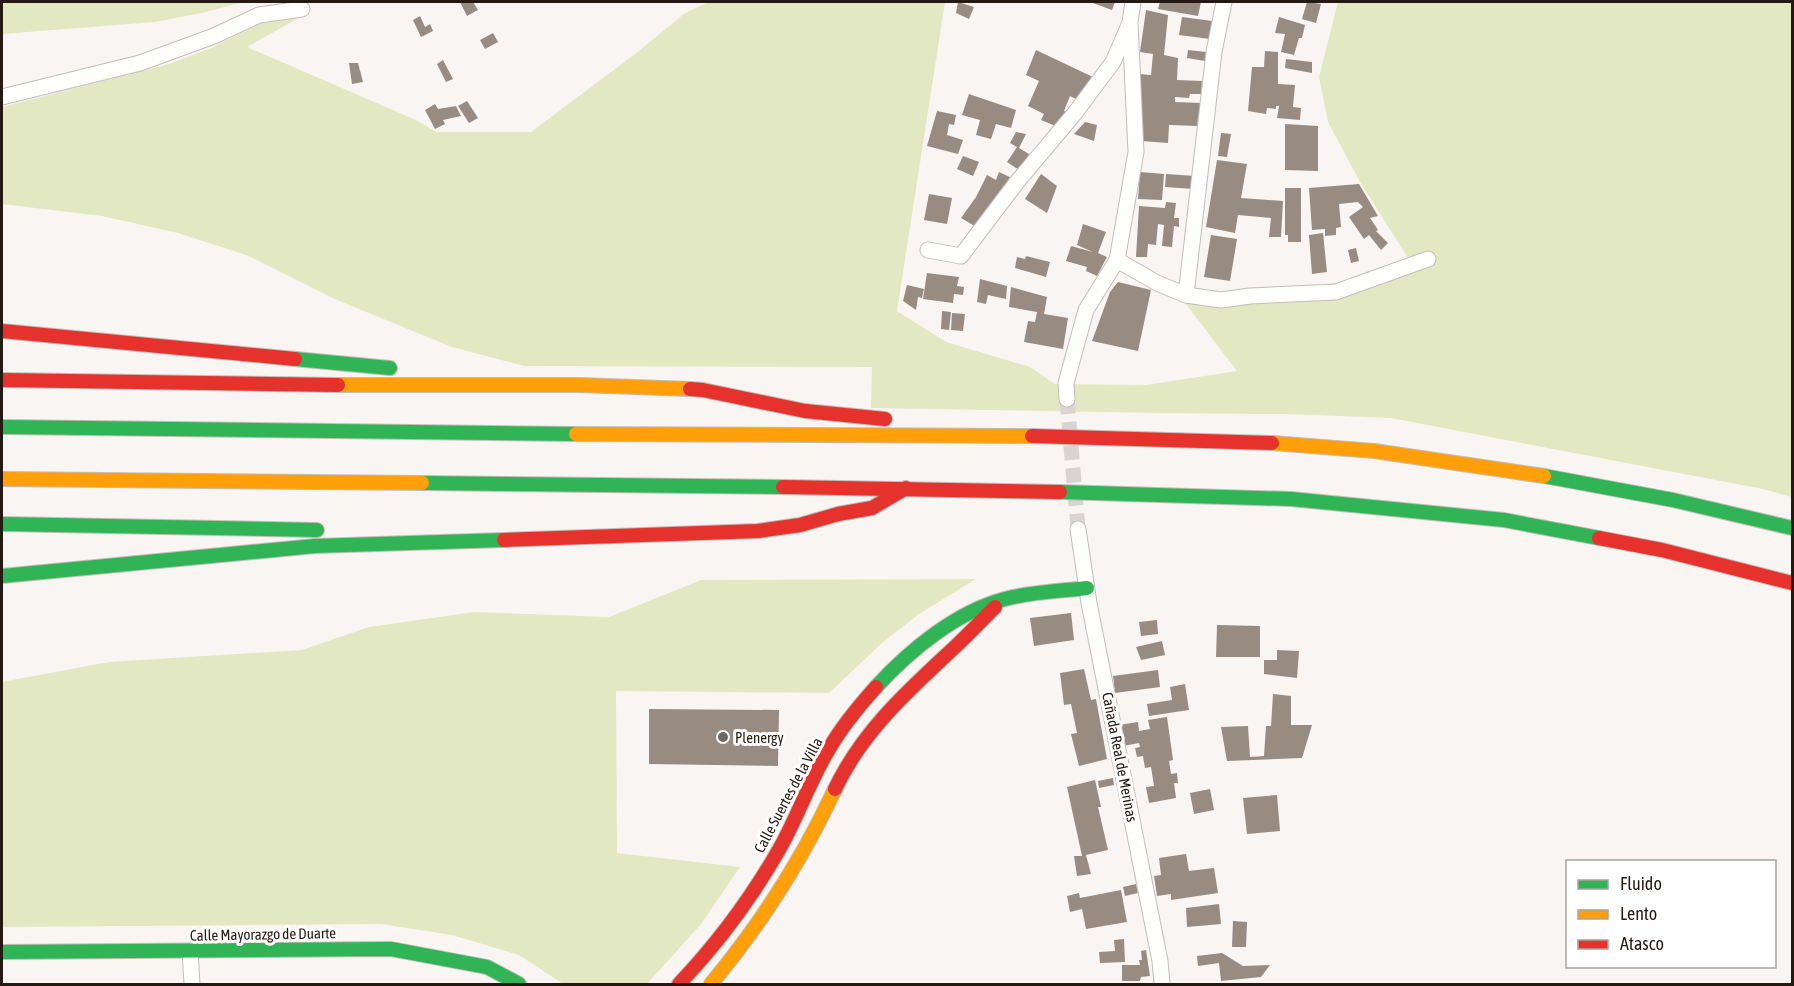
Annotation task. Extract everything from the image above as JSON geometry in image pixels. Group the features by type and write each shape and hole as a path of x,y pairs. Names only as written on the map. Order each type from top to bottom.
{"main road":[{"path":"2,331 402,369"},
{"path":"425,371 580,385"},
{"path":"2,380 254,385 580,385 703,390 805,411 883,418 963,434"},
{"path":"2,427 755,436 963,434 1243,441 1374,451 1517,471 1673,500 1792,528"},
{"path":"2,479 906,488 1291,499 1504,520 1662,549 1792,583"},
{"path":"2,576 315,546 758,531 800,525 838,514 872,508 906,488"},
{"path":"2,524 327,530"},
{"path":"351,531 618,536"},
{"name":"Calle Suertes de la Villa","path":"679,984 725,932 755,890 782,845 830,747 875,689 904,659 968,613 1002,600 1087,588"},
{"path":"711,984 753,934 783,888 818,827 853,754 864,738 925,674 1002,600"},
{"name":"Calle Mayorazgo de Duarte","path":"2,952 391,949 487,967 519,984"}],"street":[{"path":"928,250 962,256 1017,182 1075,113 1113,62 1130,22 1134,2"},
{"path":"1186,295 1214,52 1224,2"},
{"path":"2,98 140,63 214,36 259,15 302,9"},
{"path":"1067,399 1066,383 1086,310 1117,260 1136,152 1130,22"},
{"path":"1117,260 1158,283 1186,295 1221,300 1250,296 1336,292 1428,260"},
{"name":"Cañada Real de Merinas","path":"1078,529 1087,588 1160,961 1162,984"},
{"path":"190,951 192,984"}],"green space":[{"path":"2,2 244,2 155,22 2,34"},
{"path":"709,2 945,2 897,311 946,342 1030,367 1055,384 1146,385 1237,371 1186,304 1230,292 1348,282 1408,258 1360,182 1328,122 1319,77 1338,2 1792,2 1792,497 1763,489 1391,418 1285,414 871,408 872,367 524,366 452,347 337,300 249,256 178,233 102,216 2,204 2,107 169,64 211,48 267,20 299,18 247,47 416,120 436,132 531,132 635,54 685,13"},
{"path":"976,579 919,614 882,643 829,693 616,691 617,853 740,867 701,924 647,984 563,984 519,955 452,935 381,924 2,927 2,682 109,662 302,650 369,627 474,612 609,617 701,580"}],"building":[{"path":"460,2 473,2 478,10 467,16"},
{"path":"958,2 974,7 969,19 956,13"},
{"path":"1090,2 1115,2 1112,10"},
{"path":"1160,2 1201,2 1198,16 1158,9"},
{"path":"1307,2 1321,4 1316,23 1302,19"},
{"path":"1146,10 1168,15 1164,55 1178,58 1177,80 1202,81 1201,94 1190,94 1189,98 1175,97 1175,102 1201,103 1199,126 1169,125 1168,143 1142,141 1139,74 1151,75 1153,54 1140,52"},
{"path":"420,16 425,27 430,24 433,31 421,37 413,20"},
{"path":"1182,17 1212,21 1210,39 1179,35"},
{"path":"1279,17 1305,25 1294,55 1281,52 1285,34 1275,33"},
{"path":"493,33 498,42 485,49 480,40"},
{"path":"1036,50 1095,78 1080,101 1070,96 1064,111 1069,114 1058,127 1041,120 1044,114 1028,106 1039,81 1026,75"},
{"path":"1188,50 1206,52 1205,61 1187,58"},
{"path":"1265,51 1278,52 1278,84 1295,85 1293,107 1301,108 1300,120 1277,118 1279,106 1276,106 1276,109 1267,108 1266,114 1248,111 1252,67 1264,67"},
{"path":"1286,59 1312,62 1312,73 1285,68"},
{"path":"443,60 453,79 446,82 437,64"},
{"path":"349,63 358,63 363,82 352,84"},
{"path":"969,94 1016,110 1011,128 996,124 991,139 976,135 980,120 962,115"},
{"path":"467,101 478,118 469,123 458,106"},
{"path":"435,104 438,109 456,106 461,116 443,120 445,124 435,129 425,110"},
{"path":"937,111 956,115 954,125 949,124 947,135 963,140 958,154 927,146"},
{"path":"1085,122 1097,125 1094,141 1074,134"},
{"path":"1285,124 1318,126 1318,171 1285,170"},
{"path":"1016,132 1026,134 1019,148 1029,154 1019,170 1007,162 1017,147 1010,143"},
{"path":"1221,133 1231,134 1227,157 1218,156"},
{"path":"963,156 979,162 973,176 957,169"},
{"path":"1217,160 1247,164 1241,198 1283,201 1281,237 1269,237 1271,218 1238,215 1235,233 1206,227"},
{"path":"999,172 1014,179 978,228 961,218 976,197 987,175 996,180"},
{"path":"1140,172 1164,174 1162,200 1138,199"},
{"path":"1041,174 1057,186 1047,213 1025,199"},
{"path":"1166,174 1195,176 1194,189 1165,187"},
{"path":"1359,184 1378,216 1370,218 1378,230 1376,231 1388,243 1381,250 1369,235 1364,239 1349,217 1363,207 1358,202 1339,204 1341,227 1336,228 1336,235 1325,236 1325,229 1312,230 1309,188"},
{"path":"1285,188 1301,188 1301,242 1288,242 1288,235 1285,235"},
{"path":"929,194 952,198 947,224 924,220"},
{"path":"1166,202 1176,203 1174,218 1179,218 1179,227 1174,226 1172,247 1162,246 1164,225 1158,224 1156,245 1148,244 1147,257 1136,257 1139,206 1165,208"},
{"path":"1083,224 1106,232 1098,253 1107,257 1097,276 1086,271 1087,267 1066,261 1071,246 1093,252 1077,245"},
{"path":"1323,233 1327,272 1312,274 1309,235"},
{"path":"1211,235 1237,239 1230,281 1204,277"},
{"path":"1356,248 1359,261 1351,263 1348,250"},
{"path":"1026,256 1050,262 1046,277 1015,268 1017,257 1025,259"},
{"path":"927,273 959,277 957,286 964,287 963,295 954,294 953,303 923,299"},
{"path":"980,279 1007,286 1006,299 988,295 986,304 977,302"},
{"path":"1118,282 1151,290 1138,351 1092,341 1110,292"},
{"path":"907,285 924,289 922,298 918,297 916,310 903,301"},
{"path":"1011,287 1047,297 1044,314 1068,318 1063,349 1024,342 1028,321 1035,322 1037,312 1009,307"},
{"path":"942,311 951,312 949,330 941,329"},
{"path":"952,313 965,314 963,331 951,330"},
{"path":"1071,613 1074,640 1034,646 1030,618"},
{"path":"1157,620 1158,634 1141,636 1139,622"},
{"path":"1217,625 1260,626 1260,657 1216,657"},
{"path":"1162,641 1165,655 1141,660 1136,647"},
{"path":"1277,650 1299,651 1297,678 1264,674 1264,660 1277,660"},
{"path":"1084,669 1091,700 1096,699 1107,759 1079,766 1071,734 1077,733 1071,704 1064,705 1060,673"},
{"path":"1158,670 1160,687 1115,693 1113,676"},
{"path":"1185,684 1189,710 1149,716 1147,704 1172,700 1170,687"},
{"path":"1273,694 1291,696 1291,725 1312,725 1302,758 1227,761 1221,727 1248,726 1250,757 1264,756 1266,726 1271,726"},
{"path":"649,709 779,710 778,766 649,764"},
{"path":"1167,717 1173,760 1169,761 1171,774 1177,773 1178,783 1174,783 1176,798 1149,803 1146,787 1154,786 1151,767 1145,768 1143,756 1137,757 1135,748 1140,747 1139,743 1123,746 1119,725 1138,722 1139,731 1150,729 1148,720"},
{"path":"1113,778 1114,785 1099,788 1098,781"},
{"path":"1095,780 1101,807 1098,807 1108,850 1086,855 1091,874 1077,876 1074,856 1082,856 1067,787"},
{"path":"1210,789 1214,810 1194,814 1190,793"},
{"path":"1277,795 1280,831 1247,834 1243,798"},
{"path":"1186,854 1189,871 1214,868 1218,893 1171,900 1171,894 1157,896 1154,876 1161,875 1159,858"},
{"path":"1136,884 1138,893 1125,896 1123,887"},
{"path":"1121,890 1127,922 1086,929 1082,909 1070,912 1067,896 1079,893 1080,898"},
{"path":"1219,904 1221,924 1187,927 1186,908"},
{"path":"1233,921 1247,922 1246,947 1232,947"},
{"path":"1124,939 1125,962 1100,963 1099,952 1115,951 1114,940"},
{"path":"1146,950 1150,976 1141,977 1140,981 1122,981 1122,965 1140,965 1141,951"},
{"path":"1222,953 1243,966 1270,965 1261,977 1221,981 1219,963 1198,966 1197,956"}],"tunnel":[{"path":"1067,399 1078,529"}],"traffic: fast":[{"path":"295,359 390,368"},
{"path":"2,427 576,434"},
{"path":"1544,476 1673,500 1792,528"},
{"path":"422,483 783,487"},
{"path":"1060,492 1291,499 1504,520 1599,538"},
{"path":"2,524 317,530"},
{"path":"2,576 315,546 504,540"},
{"path":"876,687 919,646 969,613 1005,599 1035,593 1087,588"},
{"path":"2,952 391,949 487,967 519,984"}],"traffic: slow":[{"path":"338,385 580,385 690,389"},
{"path":"576,434 1032,436"},
{"path":"1272,443 1374,451 1544,476"},
{"path":"2,479 422,483"},
{"path":"711,984 764,915 809,841 835,789"}],"traffic: jam":[{"path":"2,331 295,359"},
{"path":"2,380 338,385"},
{"path":"690,389 805,411 885,419"},
{"path":"1032,436 1272,443"},
{"path":"783,487 1060,492"},
{"path":"504,540 758,531 800,525 838,514 872,508 906,488"},
{"path":"1599,538 1662,550 1792,583"},
{"path":"835,789 846,768 873,729 904,695 995,607"},
{"path":"679,984 721,936 758,884 786,836 834,741 851,716 876,687"}],"place":[{"name":"Plenergy","path":"723,737"}]}
